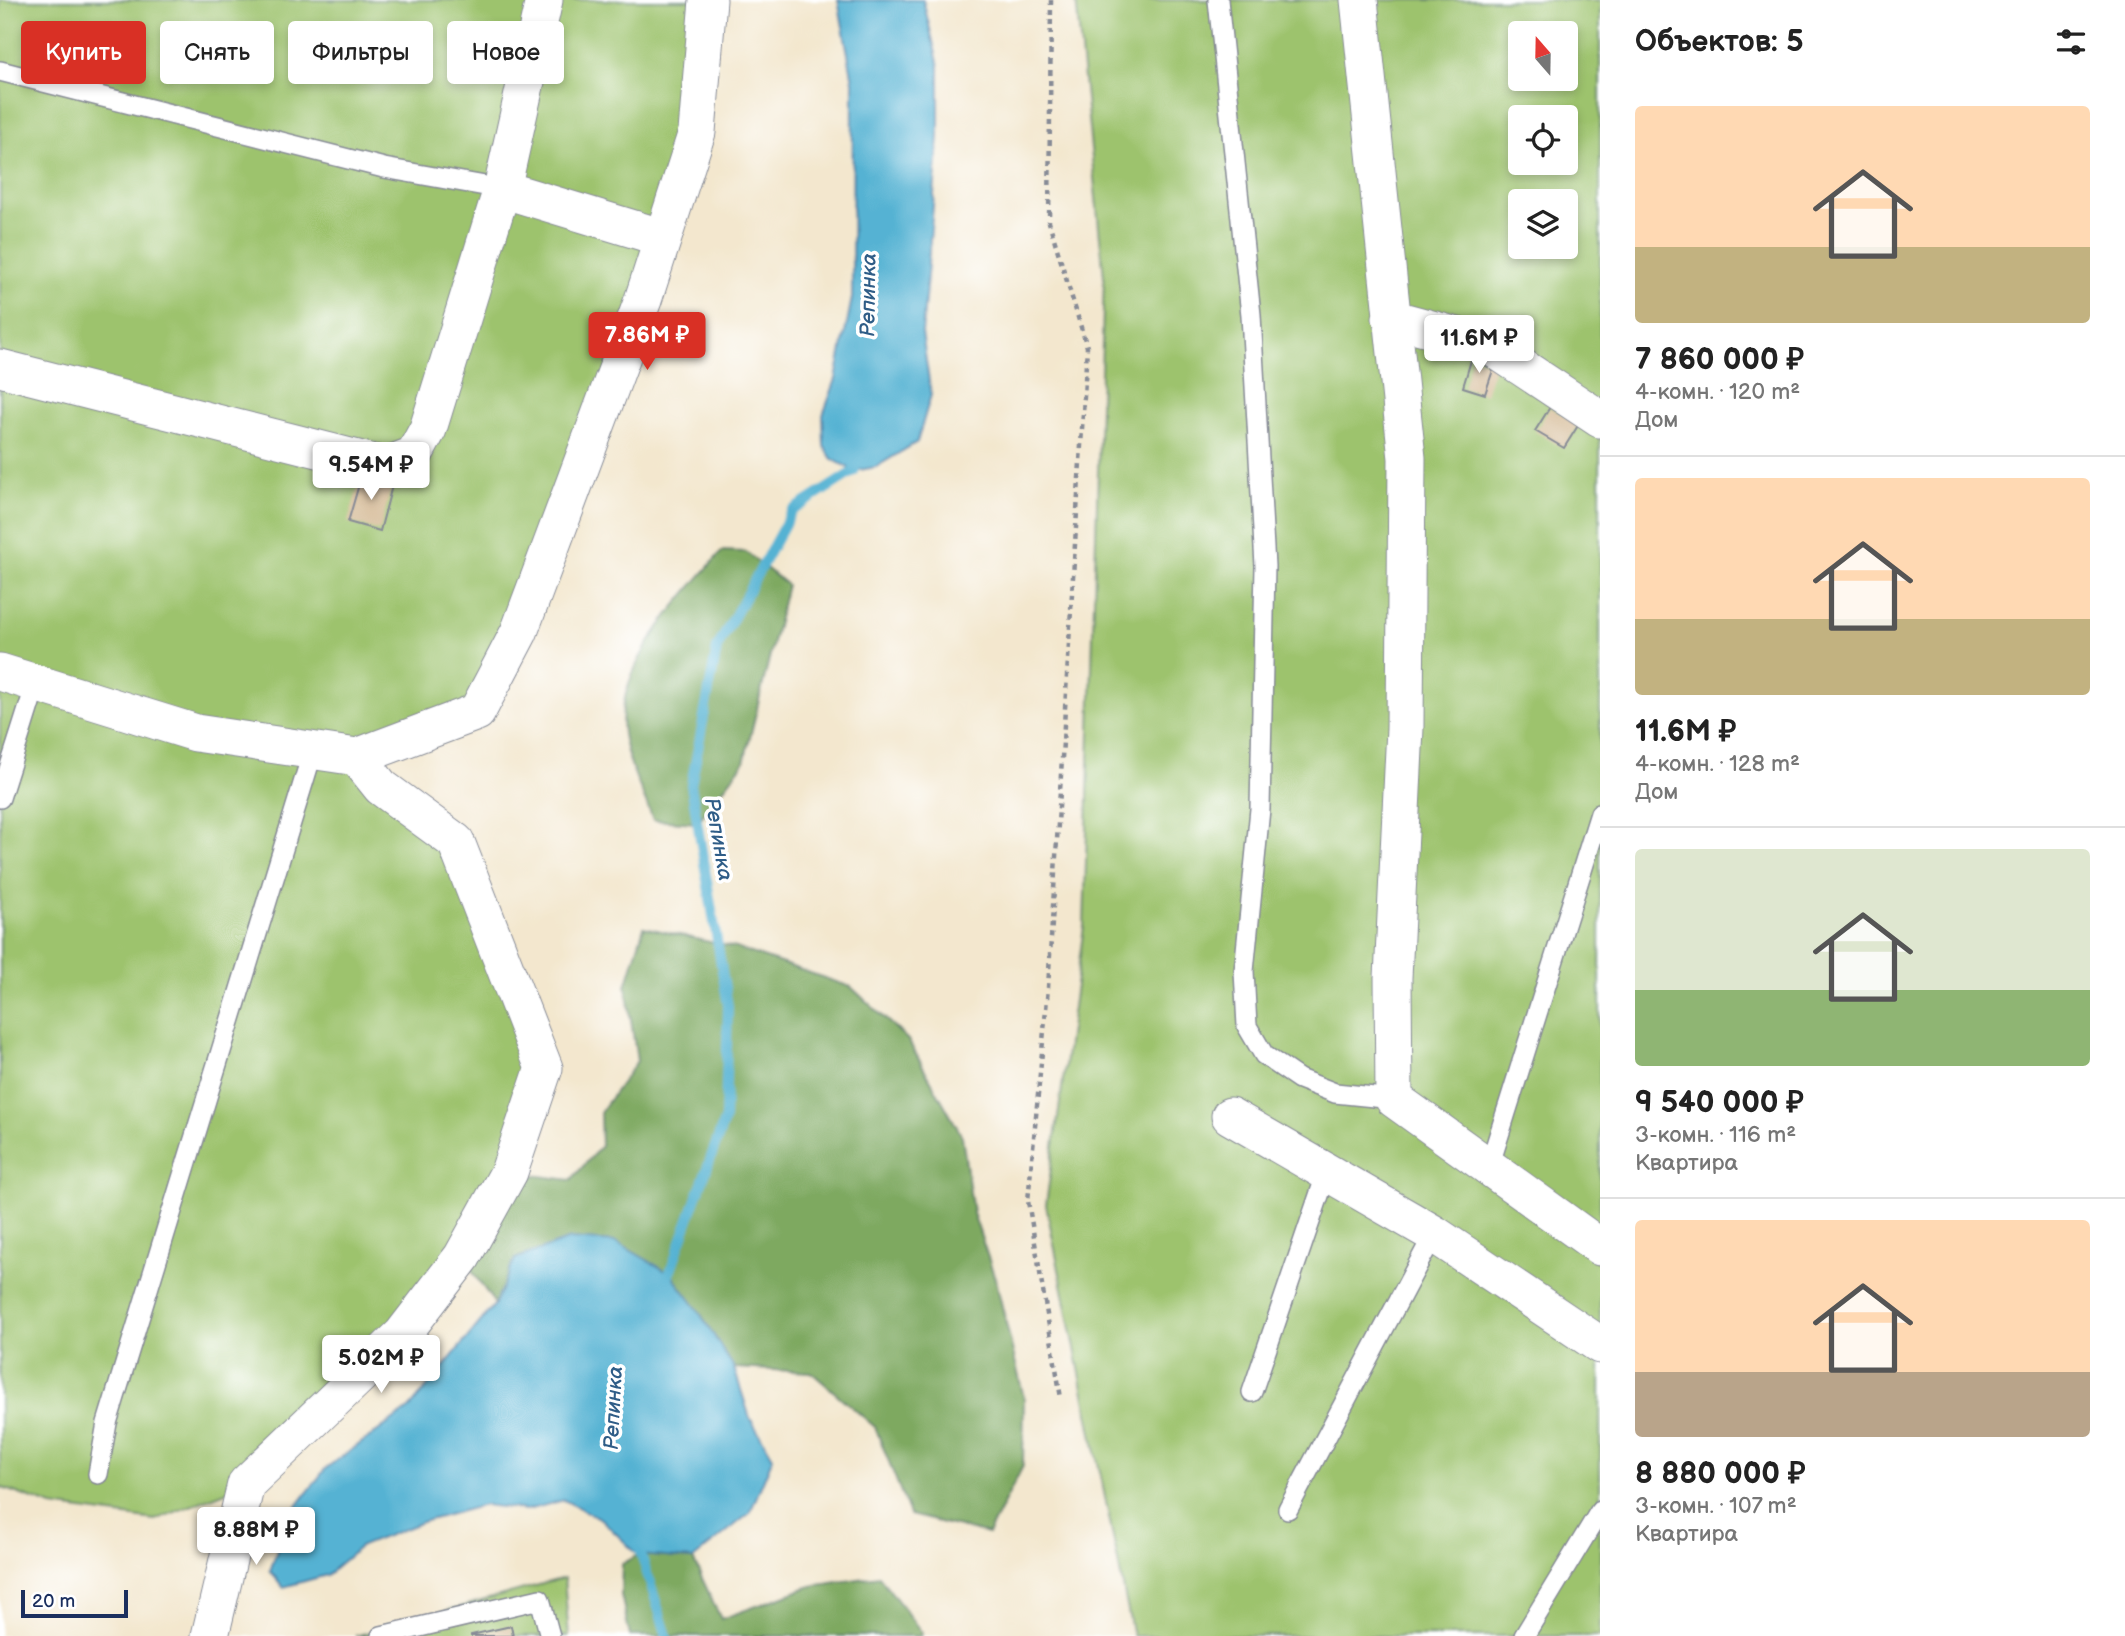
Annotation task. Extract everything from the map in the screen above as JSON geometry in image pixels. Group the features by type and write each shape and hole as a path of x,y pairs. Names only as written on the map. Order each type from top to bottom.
{"street":[{"path":"0,368 385,466 414,455 428,429 502,189 544,0"},
{"path":"0,672 196,733 357,757 477,712 519,632 643,300 697,132 708,0"},
{"path":"1359,0 1407,458 1405,728 1394,978 1394,1099 1600,1247"},
{"path":"502,189 663,238"},
{"path":"1391,318 1488,344 1600,419"},
{"path":"210,1636 246,1484 402,1335 462,1257 509,1172 544,1068 456,842 381,788 357,757"},
{"path":"1230,1116 1434,1234 1600,1345"}],"lane":[{"path":"1218,0 1251,315 1265,566 1260,809 1244,971 1247,1026 1264,1055 1299,1079 1335,1093 1394,1099"},
{"path":"0,71 384,168 502,189"},
{"path":"0,799 36,684"},
{"path":"98,1474 107,1423 313,751"},
{"path":"1489,1167 1600,813"},
{"path":"1252,1392 1327,1172"},
{"path":"1288,1509 1434,1234"},
{"path":"1524,1636 1600,1511"},
{"path":"381,1636 540,1599 550,1636"}],"path":[{"path":"1051,0 1049,222 1087,347 1049,974 1028,1201 1062,1398"}],"green space":[{"path":"0,0 708,0 697,132 477,712 358,757 456,842 544,1068 462,1257 246,1484 155,1520 52,1506 0,1487"},
{"path":"1076,0 1600,0 1600,1636 1133,1636 1046,1205 1084,926 1104,277"},
{"path":"722,551 746,552 787,585 744,762 697,823 653,820 623,734 623,709 629,683 640,659 670,612"},
{"path":"644,927 736,948 851,987 908,1040 962,1136 973,1213 996,1281 1024,1398 1023,1466 988,1534 910,1515 875,1427 811,1372 734,1368 698,1310 516,1259 495,1304 462,1257 509,1172 571,1180 601,1146 600,1113 637,1061 626,986"},
{"path":"638,1555 693,1559 721,1619 811,1586 879,1576 922,1633 921,1636 630,1636 621,1595 622,1564"},
{"path":"564,1578 569,1636 355,1636"}],"water":[{"path":"838,0 923,0 939,66 939,137 922,333 931,395 917,442 876,467 854,471 832,459 824,446 823,415 836,379 852,298 853,81"},
{"path":"570,1239 616,1242 671,1274 698,1310 734,1368 750,1418 773,1457 750,1513 693,1559 638,1555 601,1519 564,1500 527,1510 484,1505 422,1522 361,1546 327,1575 283,1587 270,1571 288,1518 326,1468 410,1408 495,1304 515,1259"}],"building":[{"path":"1472,357 1495,364 1485,394 1463,387"},
{"path":"1550,407 1579,424 1564,448 1535,431"},
{"path":"362,474 393,482 380,531 348,522"},
{"path":"511,1626 513,1636 471,1636 471,1635"}],"waterway":[{"name":"Репинка","path":"665,1286 725,1118 728,1006 691,785 717,648 792,511 854,471 859,459"},
{"name":"Репинка","path":"637,1542 667,1636"}]}
